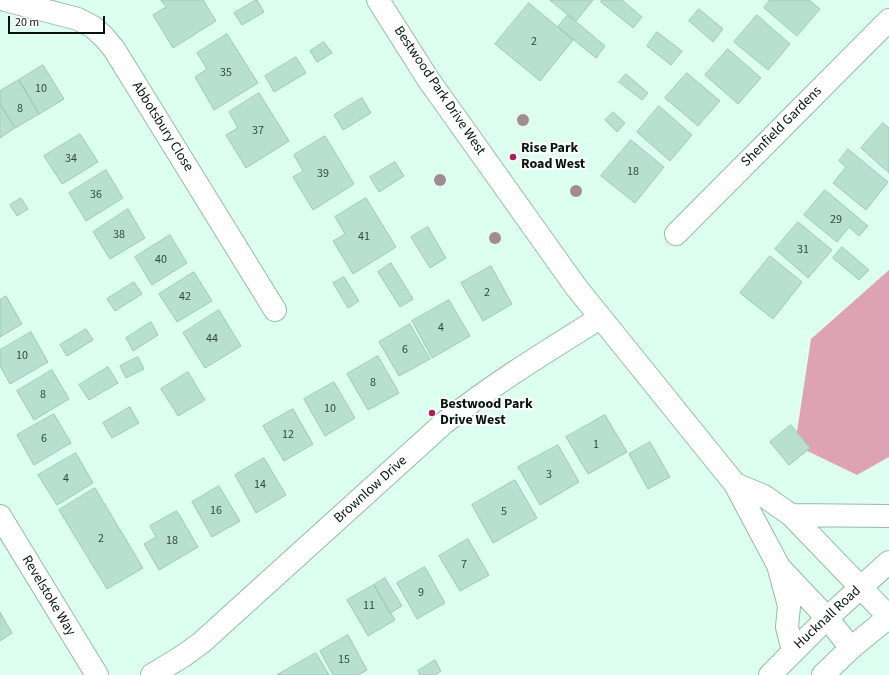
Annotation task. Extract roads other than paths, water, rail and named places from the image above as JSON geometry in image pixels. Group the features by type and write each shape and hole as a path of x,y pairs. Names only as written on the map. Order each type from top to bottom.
{"street":[{"name":"Abbotsbury Close","path":"5,0 78,19 93,27 114,49 275,310"},
{"name":"Bestwood Park Drive West","path":"378,0 428,79 576,287 736,484 778,565"},
{"name":"Shenfield Gardens","path":"676,234 889,20"},
{"name":"Brownlow Drive","path":"152,675 201,643 444,423 464,407 488,389 600,318"},
{"path":"736,484 764,496 791,515 889,617 851,648 823,675"},
{"path":"791,515 889,516"},
{"name":"Revelstoke Way","path":"0,516 97,675"},
{"name":"Hucknall Road","path":"770,675 827,618 889,562"},
{"path":"778,565 827,618 851,648"},
{"path":"778,565 789,606 787,627 793,651"}],"place":[{"name":"Rise Park Road West","path":"513,157"},
{"name":"Bestwood Park Drive West","path":"432,413"}]}
